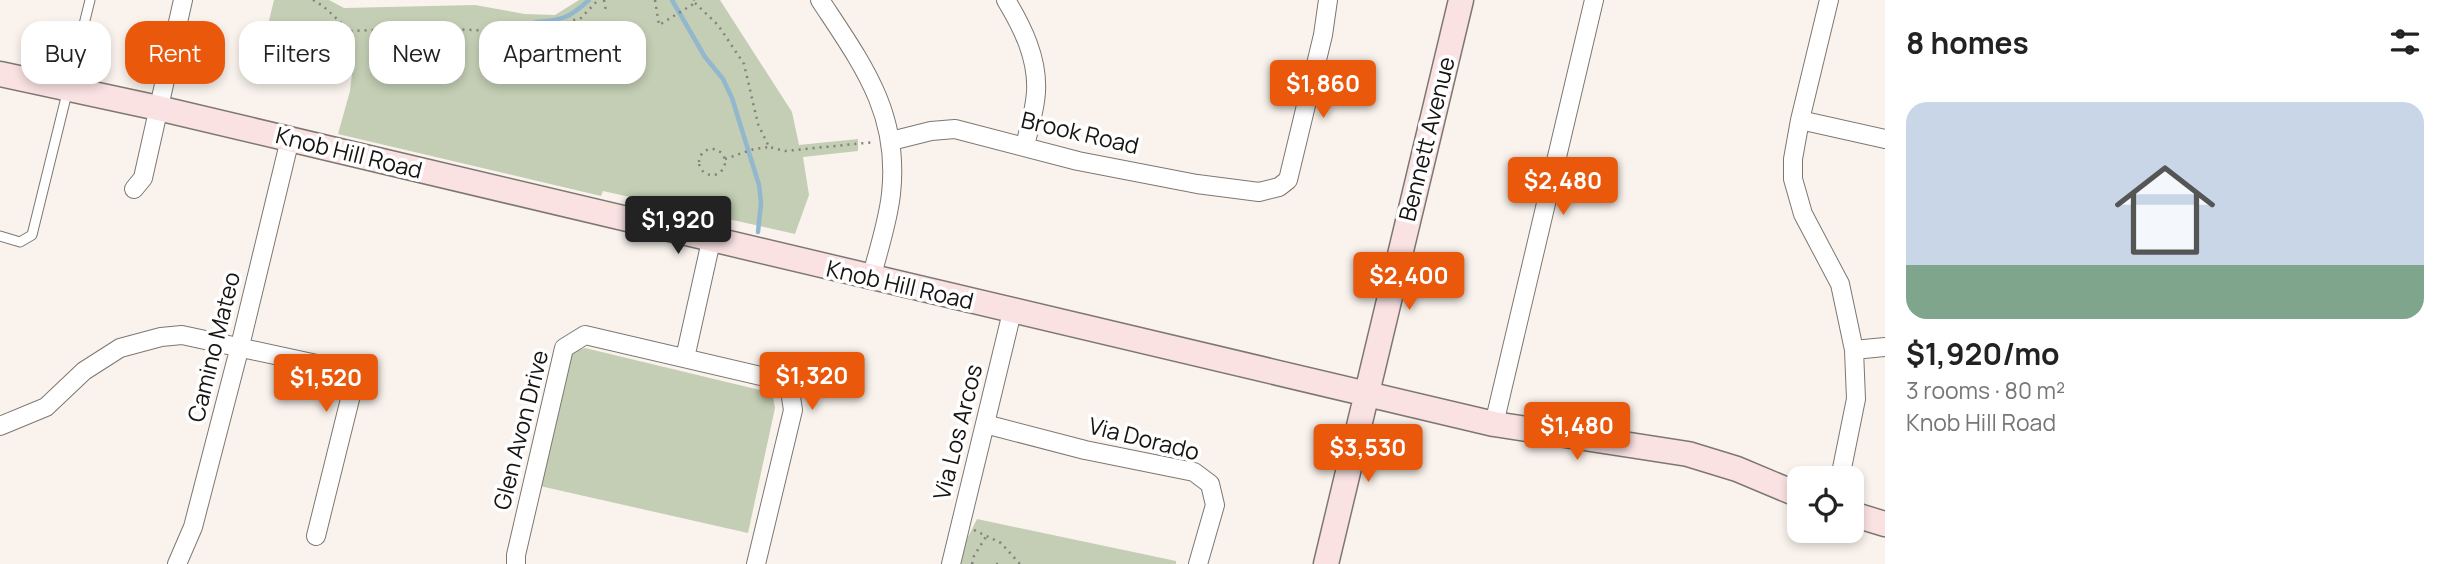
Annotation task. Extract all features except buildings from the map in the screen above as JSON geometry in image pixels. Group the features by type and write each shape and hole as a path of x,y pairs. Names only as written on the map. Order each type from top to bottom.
{"street":[{"path":"134,189 143,178 183,0"},
{"path":"820,0 870,78 888,124 891,141 891,194 871,279"},
{"path":"1006,0 1023,29 1034,66 1036,92 1026,146"},
{"name":"Brook Road","path":"891,141 931,131 955,129 1079,161 1197,184 1259,192 1279,187 1288,180 1323,34 1328,0"},
{"name":"Bennett Avenue","path":"1326,564 1461,0"},
{"path":"1494,424 1594,0"},
{"path":"1829,0 1800,120 1793,159 1793,179 1803,214 1840,284 1854,350 1856,399 1842,466"},
{"name":"Knob Hill Road","path":"0,74 158,108 871,279 1494,424 1688,454 1737,469 1787,490"},
{"path":"1800,120 1885,139"},
{"name":"Camino Mateo","path":"177,564 193,527 290,139"},
{"path":"685,358 711,241"},
{"name":"Via Los Arcos","path":"951,564 1012,312"},
{"path":"0,426 46,407 84,371 120,348 161,337 182,335 326,366 347,382 351,395 316,536"},
{"name":"Glen Avon Drive","path":"516,564 564,348 585,335 782,381 790,391 793,410 755,564"},
{"path":"1854,350 1885,347"},
{"name":"Via Dorado","path":"985,424 1085,450 1194,472 1210,484 1215,505 1199,564"},
{"path":"1864,518 1885,524"}],"lane":[{"path":"0,236 20,242 32,235 90,0"}],"path":[{"path":"313,0 350,31 497,31 551,27 581,18 598,0"},
{"path":"604,0 607,11"},
{"path":"655,0 659,25 694,2 718,25 744,64 758,124 769,147"},
{"path":"725,159 769,147 785,151 891,141"},
{"path":"708,149 721,152 725,159 722,172 713,176 705,174 699,167 699,158 708,149"},
{"path":"961,525 1001,543 1020,564"},
{"path":"972,564 987,535"},
{"path":"996,564 1002,564"}],"green space":[{"path":"274,0 329,0 344,8 475,5 525,14 555,15 579,0 720,0 792,112 799,145 858,139 858,151 803,157 809,195 795,234 603,191 601,196 338,134 351,84 355,84 355,21 269,21"},
{"path":"585,348 764,391 773,397 775,408 748,533 540,486 567,364 573,352"},
{"path":"977,519 1176,561 1176,564 961,564 965,543"}],"waterway":[{"path":"544,21 565,17 589,0"},
{"path":"672,0 705,57 723,79 732,98 759,185 761,203 758,232"}]}
